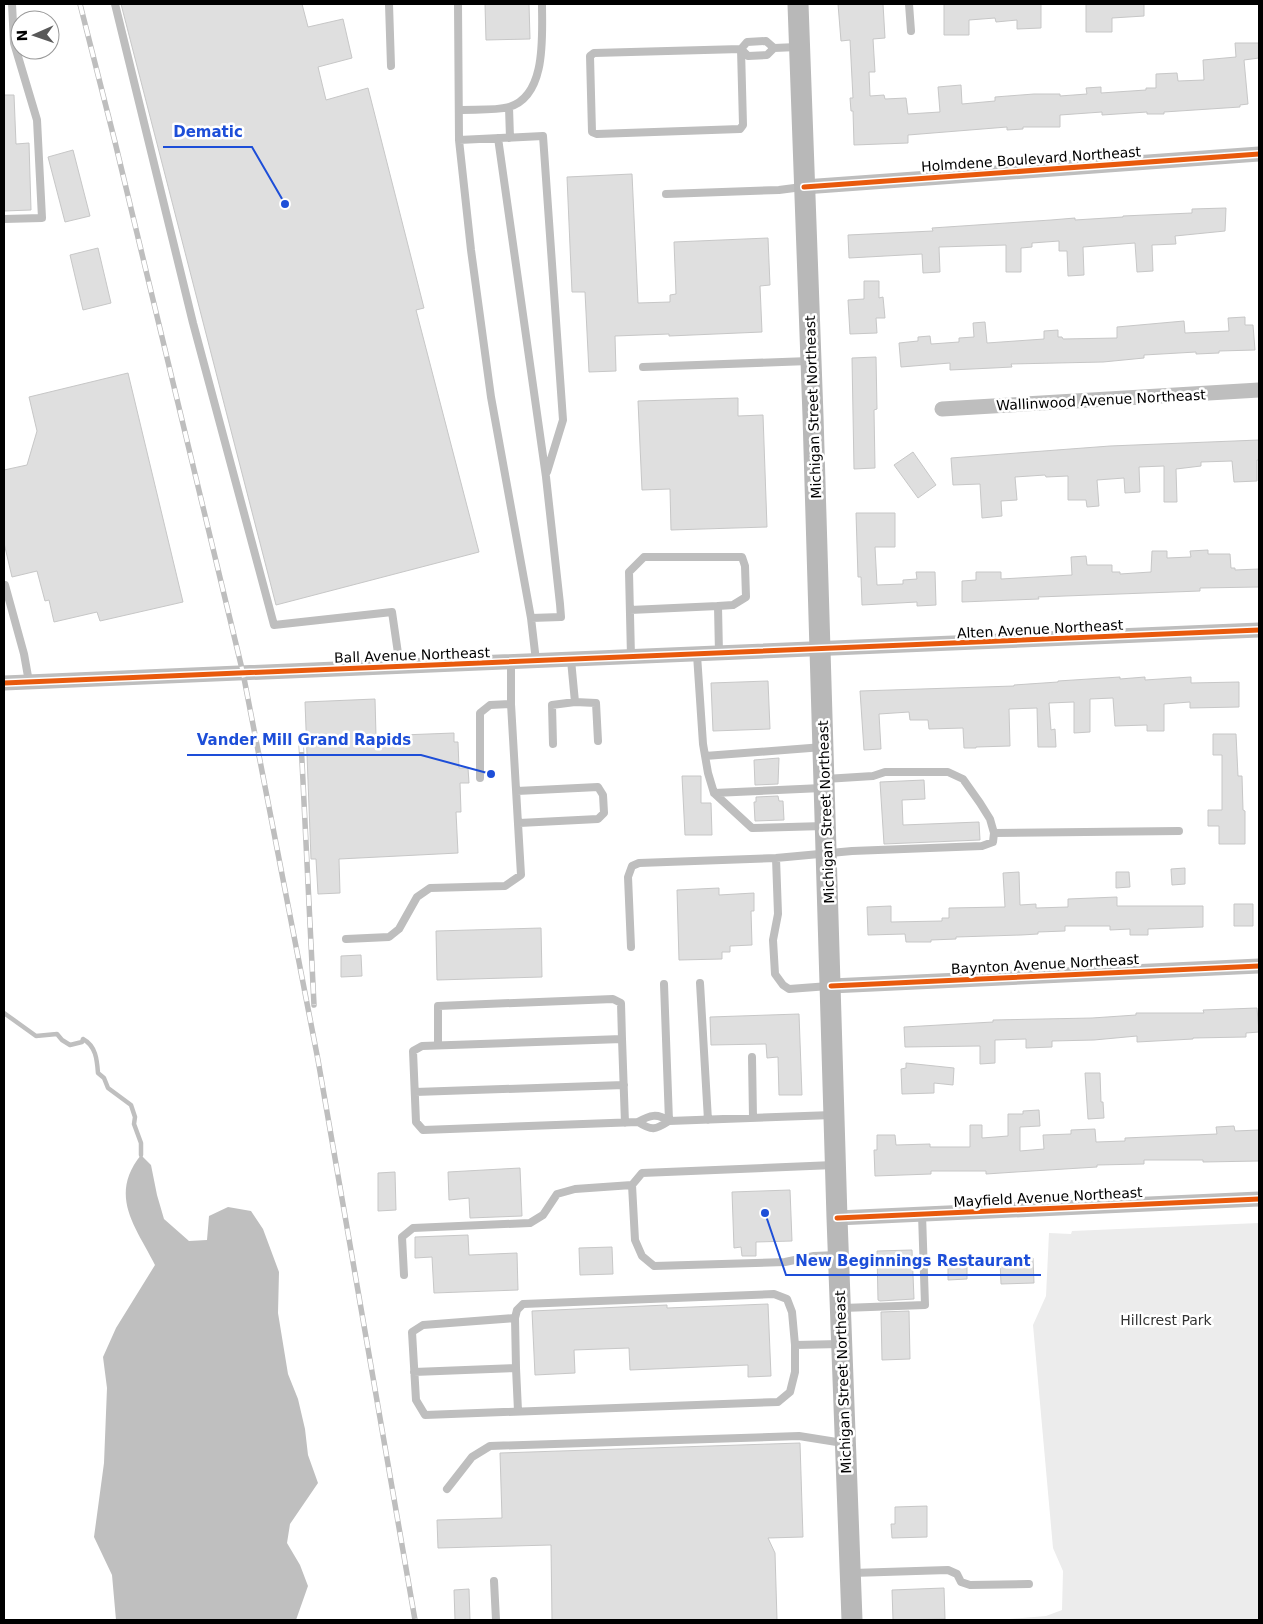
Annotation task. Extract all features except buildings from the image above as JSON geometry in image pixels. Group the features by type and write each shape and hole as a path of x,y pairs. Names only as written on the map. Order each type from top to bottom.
{"main road":[{"name":"Michigan Street Northeast","path":"798,4 821,650 840,1308 852,1620"}],"street":[{"name":"Holmdene Boulevard Northeast","path":"804,187 1259,154"},
{"name":"Wallinwood Avenue Northeast","path":"942,409 1259,390"},
{"name":"Alten Avenue Northeast","path":"821,650 1259,630"},
{"name":"Ball Avenue Northeast","path":"4,683 821,650"},
{"name":"Baynton Avenue Northeast","path":"831,986 1259,966"},
{"name":"Mayfield Avenue Northeast","path":"837,1218 1259,1199"}],"lane":[{"path":"4,219 42,218 37,120 14,43 12,4"},
{"path":"115,4 193,323 274,625 392,612 400,667"},
{"path":"389,4 391,66"},
{"path":"458,4 459,140 471,250 491,397 536,661"},
{"path":"459,110 509,107 517,103 528,93 536,77 542,48 542,4"},
{"path":"909,4 911,31"},
{"path":"774,48 766,41 747,42 741,49 744,125 740,129 596,134 592,132 590,56 594,53 741,49 748,56 767,55 774,48 799,47"},
{"path":"509,107 510,138"},
{"path":"459,140 543,136 563,420 546,477"},
{"path":"498,138 546,477 561,617 530,618"},
{"path":"666,194 779,190 804,187"},
{"path":"642,367 811,361"},
{"path":"630,610 733,605 746,597 745,566 742,557 644,558 629,572 631,657"},
{"path":"5,585 24,654 29,682"},
{"path":"718,606 719,654"},
{"path":"697,655 698,694 705,756 714,793 752,828 826,826"},
{"path":"571,660 575,702"},
{"path":"346,939 389,937 399,929 417,897 430,888 505,886 521,875 511,704 511,662"},
{"path":"553,744 552,704 575,702 596,703 598,741"},
{"path":"480,778 480,713 490,705 511,704"},
{"path":"705,756 824,747"},
{"path":"630,947 628,877 632,866 639,863 776,858 827,853 982,846 993,842 994,833 990,819 963,779 948,772 885,772 872,776 825,783 714,793"},
{"path":"517,792 598,787 603,795 604,813 598,820 519,823"},
{"path":"994,833 1179,831"},
{"path":"776,858 778,914 773,940 775,974 783,985 789,989 831,986"},
{"path":"664,984 669,1121"},
{"path":"700,984 708,1120"},
{"path":"438,1045 438,1006 614,999 620,1003 625,1123"},
{"path":"622,1039 422,1046 413,1051 416,1122 423,1130 625,1123 638,1122 648,1116 660,1115 669,1121"},
{"path":"752,1056 753,1118"},
{"path":"415,1092 624,1084"},
{"path":"638,1122 648,1128 658,1128 669,1121 835,1115"},
{"path":"836,1165 642,1173 632,1185 635,1240 642,1256 654,1266 785,1262 814,1256 839,1255"},
{"path":"404,1275 402,1237 414,1228 530,1223 544,1215 557,1194 575,1189 632,1185"},
{"path":"840,1308 925,1305 922,1214"},
{"path":"514,1318 423,1325 412,1332 416,1400 424,1415 778,1402 790,1392 795,1372 795,1345 792,1312 787,1299 774,1294 523,1304 517,1310 514,1318 518,1411"},
{"path":"795,1345 842,1344"},
{"path":"414,1372 516,1368"},
{"path":"448,1489 472,1457 490,1446 799,1436 845,1443"},
{"path":"850,1573 948,1570 957,1574 961,1582 970,1585 1029,1584"},
{"path":"494,1581 496,1620"}],"green space":[{"name":"Hillcrest Park","path":"1259,1223 1259,1620 997,1620 1046,1616 1062,1610 1063,1571 1053,1548 1033,1325 1046,1296 1049,1233 1071,1234 1072,1231"}],"shaded area":[{"path":"141,1155 151,1165 164,1219 189,1241 207,1240 209,1216 228,1207 251,1211 263,1229 279,1272 278,1313 288,1374 298,1399 305,1429 308,1455 318,1483 290,1524 287,1543 300,1565 308,1586 296,1620 116,1620 112,1575 94,1537 104,1463 107,1388 103,1357 116,1328 155,1265 128,1211 126,1198 131,1170"}],"waterway":[{"path":"4,1013 36,1036 57,1034 70,1045 82,1042 83,1039 91,1045 95,1054 98,1073 104,1078 108,1088 131,1105 135,1117 134,1124 141,1143 141,1155"}],"railway":[{"path":"80,4 243,673 318,1060 415,1620"},
{"path":"301,741 314,1005"}],"cycle path":[{"path":"804,187 1259,154"},
{"path":"4,683 1259,630"},
{"path":"831,986 1259,966"},
{"path":"837,1218 1259,1199"}],"place":[{"name":"Dematic","path":"285,204"},
{"name":"Vander Mill Grand Rapids","path":"491,774"},
{"name":"New Beginnings Restaurant","path":"765,1213"}]}
